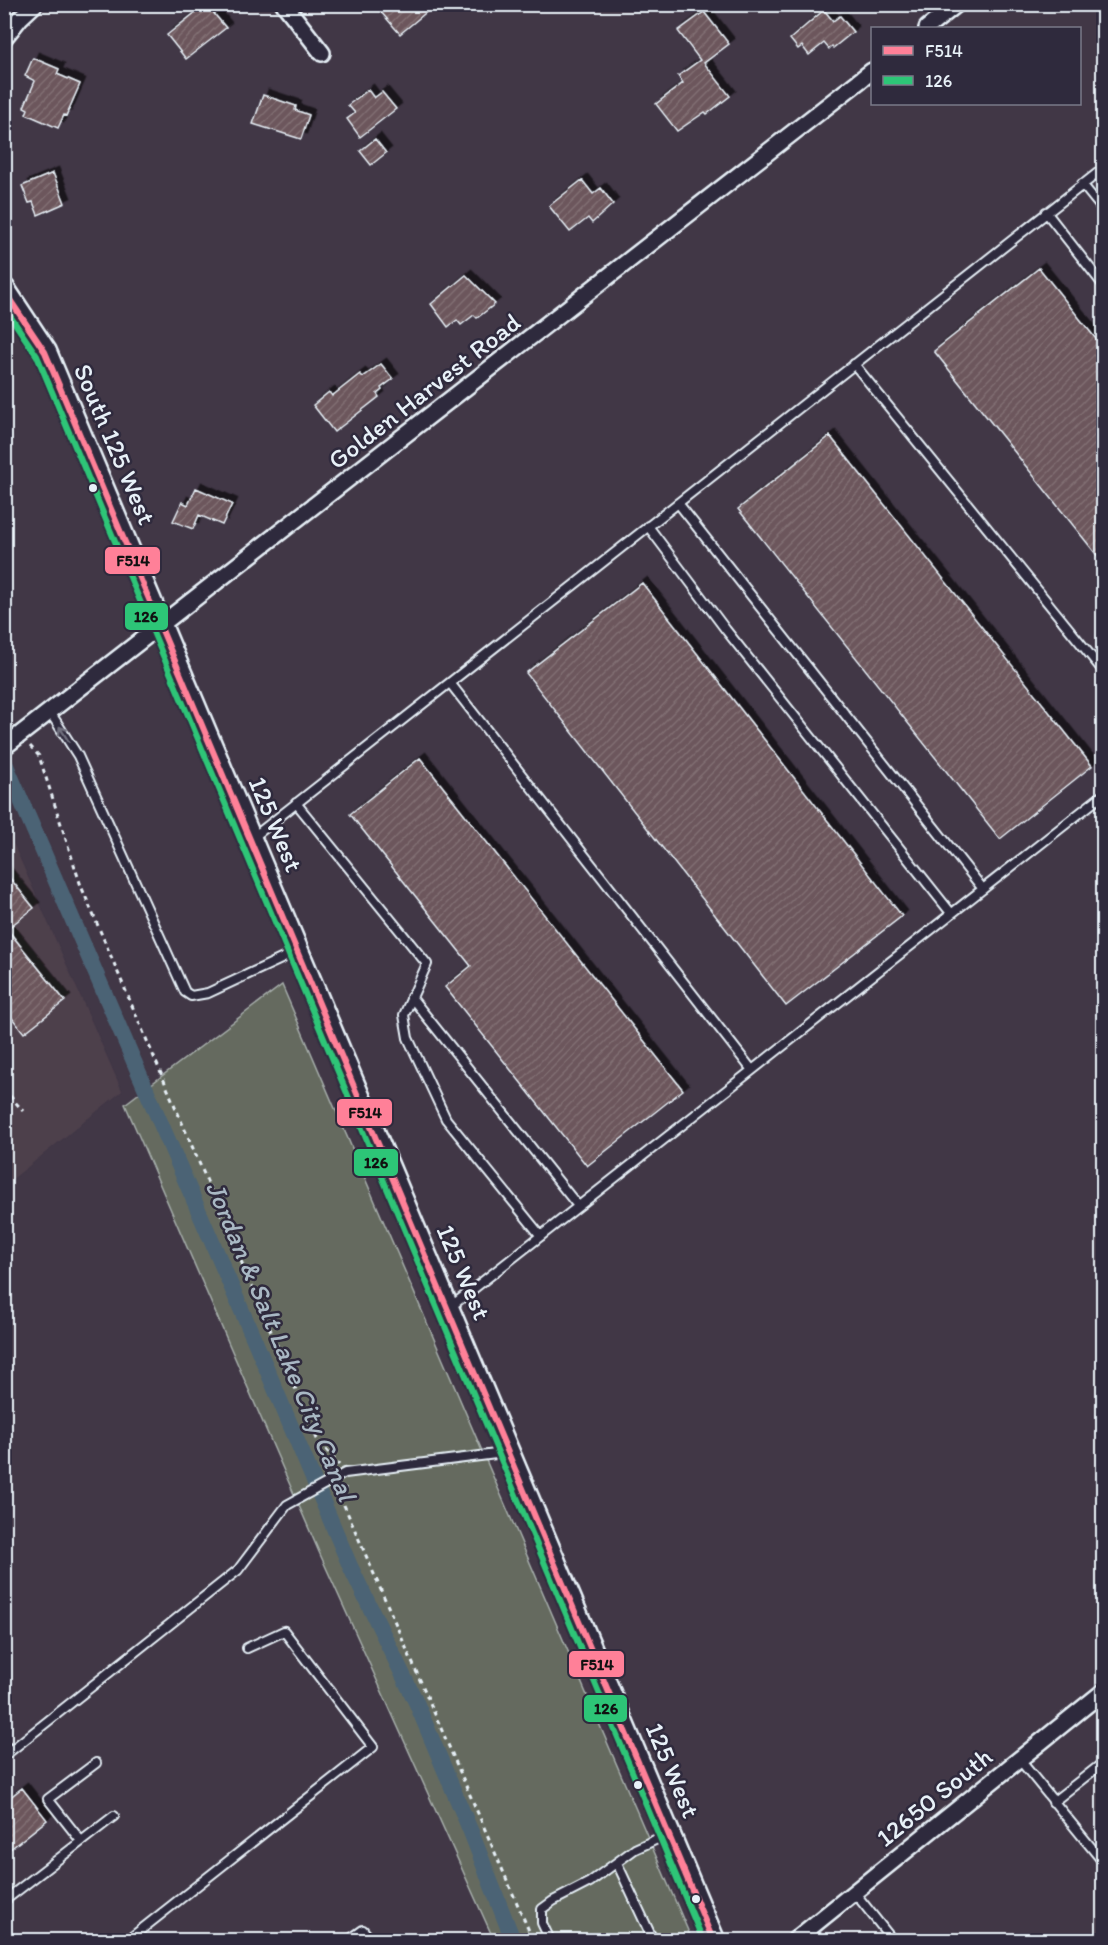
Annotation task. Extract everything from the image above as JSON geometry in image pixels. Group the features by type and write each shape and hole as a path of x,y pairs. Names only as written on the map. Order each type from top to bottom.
{"main road":[{"name":"South 125 West","path":"4,290 45,352 162,626"},
{"name":"125 West","path":"162,626 713,1941"}],"street":[{"path":"4,38 35,4"},
{"path":"284,4 322,53"},
{"path":"928,27 957,4"},
{"name":"Golden Harvest Road","path":"13,741 871,73"},
{"name":"12650 South","path":"795,1941 1104,1691"}],"lane":[{"path":"251,839 1104,168"},
{"path":"1082,184 1104,211"},
{"path":"1046,213 1104,286"},
{"path":"854,364 1104,672"},
{"path":"678,502 983,889"},
{"path":"648,526 726,630 951,913"},
{"path":"450,683 752,1070"},
{"path":"50,712 78,756 185,992 191,996 208,993 298,951"},
{"path":"448,1308 1104,794"},
{"path":"296,803 427,964 404,1015 408,1038 446,1119 541,1236"},
{"path":"411,997 578,1206"},
{"path":"4,1744 7,1754 238,1570 287,1505 342,1474 508,1452"},
{"path":"128,1941 373,1747 284,1631 247,1648"},
{"path":"1019,1759 1104,1863"},
{"path":"1053,1802 1104,1762"},
{"path":"81,1841 48,1799 96,1763"},
{"path":"4,1900 114,1816"},
{"path":"550,1941 542,1923 542,1909 552,1900 590,1882 635,1849 668,1834"},
{"path":"617,1863 653,1941"},
{"path":"855,1893 889,1939"},
{"path":"349,1941 363,1930 371,1941"}],"path":[{"path":"4,716 13,741 39,756 81,886 317,1439 342,1474 344,1505 533,1941"},
{"path":"4,1089 23,1111"}],"shaded area":[{"path":"4,823 122,1091 5,1185 4,1185"}],"green space":[{"path":"282,985 692,1940 494,1940 319,1552 125,1104"}],"building":[{"path":"206,4 226,28 186,59 167,35"},
{"path":"374,4 436,4 400,34"},
{"path":"824,10 833,21 840,16 853,32 833,48 832,46 829,49 824,43 809,55 802,46 798,49 790,39"},
{"path":"704,12 729,44 704,63 730,96 707,114 705,112 677,131 656,104 683,83 678,76 700,60 678,31"},
{"path":"33,58 59,69 57,74 80,84 58,128 26,114 28,109 24,107 35,81 25,76"},
{"path":"368,90 374,98 382,92 396,109 360,137 347,119 355,113 348,105"},
{"path":"263,95 296,106 295,110 309,115 301,139 253,124"},
{"path":"375,139 386,153 371,165 360,151"},
{"path":"53,173 65,203 38,215 33,202 29,203 22,186"},
{"path":"582,180 593,194 601,188 613,204 592,223 588,218 570,232 549,206"},
{"path":"1039,268 1104,349 1104,564 934,351"},
{"path":"466,275 495,304 477,318 474,315 461,325 457,320 448,327 431,304"},
{"path":"381,364 393,379 381,388 382,390 377,394 379,397 334,432 313,405 329,392 332,396 360,374 363,377"},
{"path":"830,436 1092,766 1000,839 738,509"},
{"path":"196,488 232,504 222,525 199,515 193,529 173,521 182,502 188,505"},
{"path":"642,583 902,916 786,1006 526,673"},
{"path":"420,758 683,1090 587,1166 445,987 471,966 350,814"},
{"path":"4,871 34,908 7,929 65,1001 24,1033 4,1008"},
{"path":"22,1788 47,1820 4,1854 4,1802"}],"waterway":[{"name":"Jordan & Salt Lake City Canal","path":"4,761 350,1566 416,1702 471,1832 513,1940"}],"transit line":[{"name":"F514","path":"4,291 45,352 713,1940"},
{"name":"126","path":"4,307 37,356 703,1940"}]}
